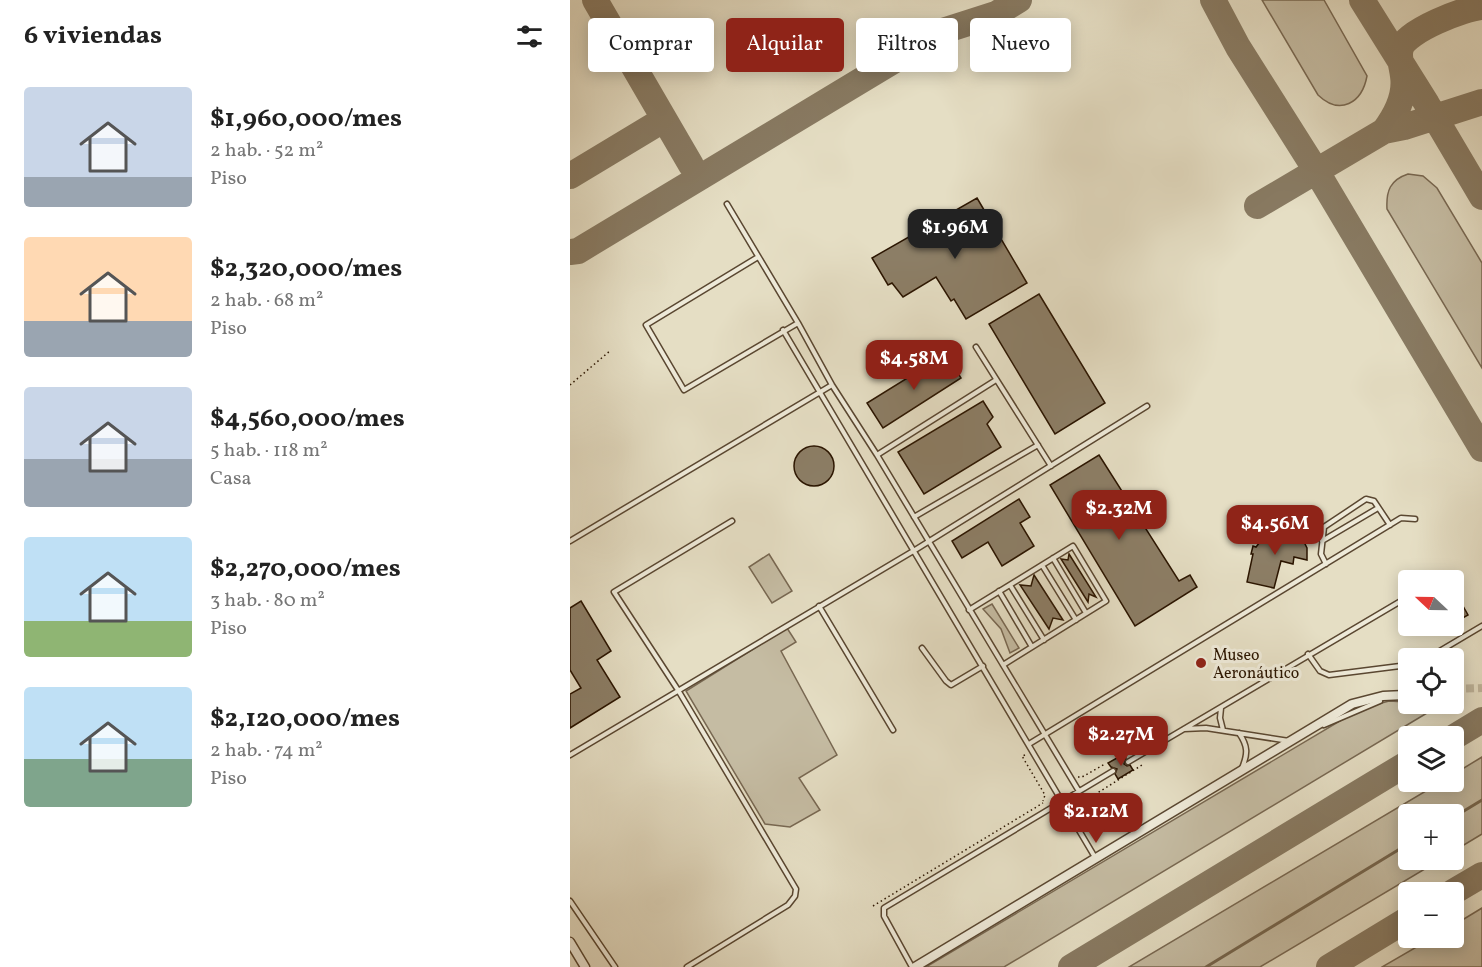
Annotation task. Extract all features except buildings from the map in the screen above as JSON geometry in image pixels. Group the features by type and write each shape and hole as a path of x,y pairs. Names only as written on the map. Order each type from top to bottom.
{"street":[{"path":"914,967 1097,860 1352,704 1367,699 1398,695"},
{"path":"570,942 585,967"}],"lane":[{"path":"727,204 798,322 832,385 877,455 1089,808"},
{"path":"758,257 645,325 684,390 798,322"},
{"path":"783,330 1097,860"},
{"path":"976,347 1051,466"},
{"path":"877,455 996,380"},
{"path":"570,541 832,385"},
{"path":"570,755 915,550 1147,406"},
{"path":"914,517 1038,445"},
{"path":"1326,564 1321,554 1322,531 1327,524 1366,499 1374,501 1390,525"},
{"path":"1322,541 1378,508"},
{"path":"1029,744 1390,525 1404,517 1415,519"},
{"path":"687,967 788,905 796,892 793,882 678,690 614,592 732,521"},
{"path":"969,610 1073,546 1106,601 1003,665"},
{"path":"1053,558 1086,613"},
{"path":"1042,565 1076,620"},
{"path":"1010,585 1044,640"},
{"path":"999,591 1032,647"},
{"path":"1128,762 1398,603"},
{"path":"819,606 892,730"},
{"path":"1445,648 1482,626"},
{"path":"922,648 951,685 983,666"},
{"path":"1308,654 1320,671 1329,675 1398,667"},
{"path":"1221,707 1220,718 1223,730"},
{"path":"1180,730 1206,728 1289,741"},
{"path":"1239,732 1245,741 1247,752 1240,771"},
{"path":"914,967 884,916 884,908 1113,771"},
{"path":"570,901 615,967"}],"path":[{"path":"570,385 610,350"}],"shaded area":[{"path":"1262,0 1324,0 1367,76 1355,99 1349,104 1334,105 1318,95"},
{"path":"1408,174 1423,176 1437,188 1482,263 1482,368 1387,209 1390,187 1397,179"},
{"path":"769,554 792,591 772,603 749,567"},
{"path":"992,604 1019,648 1010,653 1001,629 983,609"},
{"path":"787,628 796,642 781,651 837,755 799,778 820,810 790,827 765,824 686,691"},
{"path":"1389,701 1398,702 1398,714 1425,714 1405,726 1398,726 1398,730 1004,967 926,967 1360,709"},
{"path":"1482,757 1482,834 1464,845 1464,804 1404,804 1424,792 1464,792 1464,768"},
{"path":"1398,807 1398,870 1423,870 1403,882 1398,882 1398,885 1260,967 1129,967"},
{"path":"1482,908 1482,967 1382,967 1415,948 1464,948 1464,919"}],"waterway":[{"path":"1464,811 1482,800"},
{"path":"1206,967 1398,850"}],"taxiway":[{"path":"595,0 691,165"},
{"path":"570,252 578,251 943,31 996,14 1019,0"},
{"path":"1213,0 1238,47 1317,172 1482,449"},
{"path":"1362,0 1482,197"},
{"path":"1392,125 1384,131 1396,112 1403,91 1400,55 1405,41 1437,22 1463,11 1482,7"},
{"path":"1257,206 1384,131 1404,127 1482,102"},
{"path":"570,176 653,126"},
{"path":"1464,731 1482,720"},
{"path":"1071,967 1398,769"},
{"path":"1464,886 1482,875"},
{"path":"1329,967 1398,925"}],"tunnel":[{"path":"1464,689 1482,688"}],"place":[{"name":"Museo Aeronáutico","path":"1201,663"}]}
